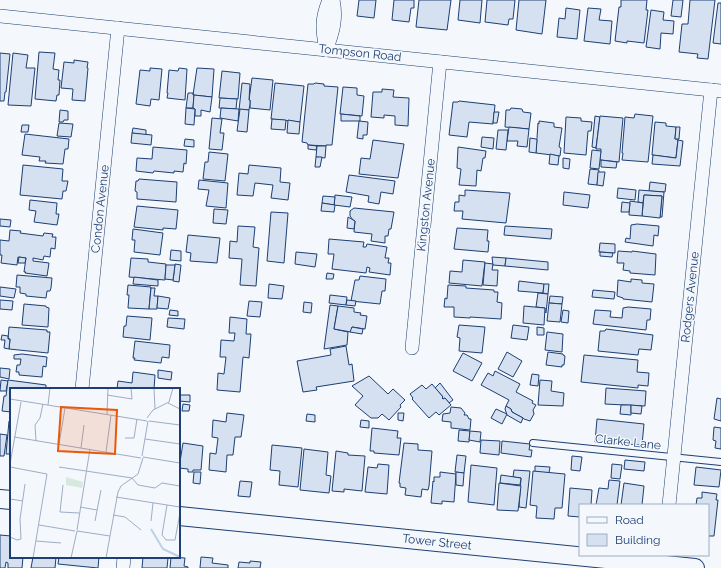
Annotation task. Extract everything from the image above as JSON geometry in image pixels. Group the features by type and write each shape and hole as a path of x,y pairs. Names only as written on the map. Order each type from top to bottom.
{"main road":[{"path":"0,499 10,500"},
{"name":"Tower Street","path":"180,516 579,552"},
{"name":"Tower Street","path":"621,556 665,560 695,568"}],"street":[{"path":"326,50 322,30 325,11 329,0"},
{"path":"326,50 333,32 336,12 333,0"},
{"name":"Tompson Road","path":"0,16 716,90"},
{"name":"Condon Avenue","path":"82,388 118,28"},
{"name":"Kingston Avenue","path":"412,348 440,62"},
{"name":"Rodgers Avenue","path":"669,504 673,458 716,90"},
{"path":"123,568 124,558"}],"lane":[{"name":"Clarke Lane","path":"533,443 721,462"}],"building":[{"path":"359,0 376,0 374,18 357,16"},
{"path":"394,0 414,0 414,8 411,8 409,22 392,20"},
{"path":"419,0 451,0 447,30 416,27"},
{"path":"460,0 482,0 480,23 458,20"},
{"path":"487,0 515,0 513,19 509,19 508,25 485,22"},
{"path":"519,0 546,0 542,34 516,30"},
{"path":"621,0 647,0 646,10 648,10 644,43 615,41"},
{"path":"673,0 683,0 681,17 671,16"},
{"path":"690,0 715,0 708,59 697,58 698,54 679,52 682,24 688,24"},
{"path":"718,3 721,3 721,44 713,43"},
{"path":"566,8 580,10 577,39 557,37 559,18 565,19"},
{"path":"588,8 601,9 599,20 612,21 610,44 584,41"},
{"path":"651,10 664,12 663,20 674,21 673,34 661,33 660,49 646,47"},
{"path":"39,52 55,53 53,69 59,70 58,80 60,80 59,95 57,95 56,101 35,99"},
{"path":"0,53 10,54 4,101 0,101"},
{"path":"13,53 28,55 26,68 35,68 31,106 8,105"},
{"path":"74,60 88,62 85,101 72,100 73,89 61,88 64,62 74,63"},
{"path":"150,68 162,69 159,100 151,99 150,106 136,104 140,70 150,71"},
{"path":"179,68 187,69 185,100 167,98 169,70 178,71"},
{"path":"197,68 214,69 212,97 193,95"},
{"path":"222,71 240,73 238,99 219,98"},
{"path":"252,78 273,80 270,110 250,108 249,100"},
{"path":"242,83 250,84 249,110 239,110"},
{"path":"275,83 304,86 300,122 271,119"},
{"path":"308,84 324,84 324,86 338,87 332,145 308,145 307,143 302,142"},
{"path":"343,87 357,88 357,95 364,96 362,116 340,114"},
{"path":"382,89 394,90 393,97 409,98 408,126 395,125 395,116 384,115 384,118 371,117 373,92 382,92"},
{"path":"188,93 193,93 194,95 193,108 186,108"},
{"path":"194,95 212,97 210,112 201,110 201,116 195,116 195,109 193,108"},
{"path":"220,98 237,99 236,109 219,108"},
{"path":"459,101 495,105 493,124 469,122 467,137 449,135 453,102"},
{"path":"186,108 195,109 194,125 185,124"},
{"path":"221,108 239,109 238,121 220,118"},
{"path":"511,108 522,109 523,112 531,113 529,129 505,127 506,110 510,110"},
{"path":"240,109 249,110 247,132 237,131"},
{"path":"60,110 68,111 68,120 59,122"},
{"path":"494,112 499,112 497,123 493,123"},
{"path":"341,114 360,116 360,121 341,121"},
{"path":"635,114 653,116 648,162 622,160 625,117 634,118"},
{"path":"595,116 600,117 596,148 592,147"},
{"path":"600,116 623,118 619,162 600,160 601,149 596,149"},
{"path":"566,117 581,118 581,121 592,122 591,131 588,131 586,155 564,153"},
{"path":"212,118 222,119 220,133 224,133 222,150 209,149"},
{"path":"272,119 286,120 285,130 271,129"},
{"path":"288,120 300,122 299,134 287,133"},
{"path":"359,121 368,122 367,135 363,135 363,139 357,138"},
{"path":"539,121 554,123 554,127 562,128 559,147 561,148 560,156 536,153"},
{"path":"655,122 666,123 666,126 676,127 675,139 678,139 676,158 652,155"},
{"path":"59,123 73,124 71,137 57,136"},
{"path":"22,125 29,125 28,132 21,132"},
{"path":"509,127 529,129 527,147 517,146 518,141 507,141"},
{"path":"676,127 680,127 679,139 675,139"},
{"path":"133,128 146,130 146,135 132,133"},
{"path":"498,130 508,130 506,150 496,149"},
{"path":"132,133 152,135 151,145 131,143"},
{"path":"25,134 69,139 68,149 65,149 63,164 45,163 46,161 39,161 40,157 22,155"},
{"path":"482,137 494,138 493,149 481,147"},
{"path":"530,138 537,140 536,153 529,152"},
{"path":"185,139 194,140 194,147 184,146"},
{"path":"373,140 404,144 398,178 359,174 361,158 370,159"},
{"path":"678,140 683,141 680,166 652,164 653,155 676,158"},
{"path":"308,145 317,146 316,150 308,149"},
{"path":"317,146 326,146 325,158 316,157"},
{"path":"153,147 187,150 186,164 184,163 183,172 174,171 174,173 154,171 153,173 136,171 137,158 152,159"},
{"path":"458,147 486,151 485,158 483,158 481,171 477,170 476,186 459,185 461,169 457,168"},
{"path":"592,150 601,151 599,169 590,168"},
{"path":"209,152 228,154 225,181 203,179 205,162 208,162"},
{"path":"550,154 559,156 558,165 549,164"},
{"path":"316,157 322,157 320,167 315,167"},
{"path":"563,158 570,159 569,169 563,168"},
{"path":"601,160 617,162 616,168 601,167"},
{"path":"23,165 63,169 62,181 68,181 66,191 63,191 62,199 20,195"},
{"path":"249,165 281,168 280,182 290,183 288,200 271,198 273,185 255,183 253,196 237,195 239,173 248,174"},
{"path":"590,169 599,170 597,185 588,184"},
{"path":"598,172 605,172 603,186 597,185"},
{"path":"349,175 395,181 393,194 381,192 379,204 368,202 369,196 346,192"},
{"path":"139,179 177,182 176,202 137,199 137,192 135,191 136,181"},
{"path":"199,180 228,183 226,208 206,206 209,190 198,189"},
{"path":"650,182 666,184 665,192 649,191"},
{"path":"618,188 636,190 635,200 617,198"},
{"path":"465,190 510,193 506,223 462,219 463,211 454,211 455,202 459,202 459,195 465,196"},
{"path":"639,190 664,192 662,217 660,217 662,196 644,195 643,203 638,202"},
{"path":"564,192 590,195 588,208 563,205"},
{"path":"335,195 352,197 350,207 334,205"},
{"path":"644,195 662,196 660,218 642,216"},
{"path":"323,196 335,197 334,205 322,203"},
{"path":"30,200 57,203 56,214 59,214 57,225 34,222 36,211 29,210"},
{"path":"630,201 643,203 642,216 629,215"},
{"path":"622,202 630,203 629,212 621,212"},
{"path":"322,203 335,205 334,212 321,211"},
{"path":"137,206 178,210 176,229 163,228 163,230 134,227"},
{"path":"354,208 394,212 391,229 389,229 388,236 385,236 385,243 371,241 372,234 354,232 355,221 350,216 350,211"},
{"path":"214,209 228,210 226,224 213,223"},
{"path":"271,212 288,213 284,263 267,261"},
{"path":"348,217 355,221 354,229 347,228"},
{"path":"0,219 11,220 10,227 0,226"},
{"path":"637,224 659,226 658,236 654,235 653,246 625,242 626,238 630,239 631,225"},
{"path":"238,226 255,227 253,247 259,248 256,286 240,285 242,259 229,258 230,241 237,242"},
{"path":"505,226 552,229 551,239 504,235"},
{"path":"457,228 488,230 488,252 454,249"},
{"path":"133,229 163,233 160,255 134,252 135,240 132,240"},
{"path":"10,230 43,236 44,233 53,234 52,237 56,237 55,249 51,248 50,257 44,256 43,260 33,258 33,261 49,263 47,276 25,273 26,258 18,257 17,265 1,263 2,255 0,255 0,240 9,241"},
{"path":"188,235 220,238 217,263 190,261 191,253 186,252"},
{"path":"329,239 364,242 363,247 366,247 367,244 387,247 385,258 389,258 388,263 391,263 390,275 369,272 370,268 367,267 366,273 332,269 334,254 328,254"},
{"path":"600,243 615,244 615,253 599,252"},
{"path":"171,250 181,251 181,261 170,260"},
{"path":"618,251 656,254 655,275 630,273 630,271 623,270 624,263 617,263"},
{"path":"296,252 317,254 315,267 295,264"},
{"path":"600,252 613,253 612,257 600,256"},
{"path":"19,257 26,258 25,263 18,263"},
{"path":"492,257 506,258 505,266 493,265"},
{"path":"131,258 148,259 148,262 166,264 165,280 129,277"},
{"path":"506,258 548,262 548,270 505,266"},
{"path":"463,260 485,262 482,286 449,283 450,271 462,272"},
{"path":"485,263 493,264 492,270 498,270 497,286 483,285"},
{"path":"175,264 181,265 179,282 173,281"},
{"path":"166,265 175,265 173,280 165,279"},
{"path":"327,273 334,274 333,279 326,279"},
{"path":"17,275 52,278 51,288 50,291 47,291 46,298 26,296 26,294 20,293 20,287 16,287"},
{"path":"360,276 386,279 385,291 382,291 380,304 351,301 355,280 359,280"},
{"path":"134,277 158,280 158,286 133,284"},
{"path":"631,279 642,280 642,283 654,284 652,302 623,299 617,296 618,280 631,282"},
{"path":"519,281 544,284 543,293 518,291"},
{"path":"269,284 284,286 282,299 268,298"},
{"path":"544,284 549,284 548,294 543,293"},
{"path":"128,285 151,287 149,309 128,308"},
{"path":"448,285 466,286 466,288 494,290 494,292 498,292 497,302 502,303 501,319 454,317 454,307 444,307 445,298 447,299"},
{"path":"0,287 16,289 14,298 0,296"},
{"path":"151,288 155,288 154,296 158,296 157,309 149,309"},
{"path":"593,290 615,292 614,299 592,297"},
{"path":"538,293 548,294 546,313 545,308 536,307"},
{"path":"330,295 347,297 346,305 329,303"},
{"path":"158,296 170,298 168,309 157,308"},
{"path":"550,296 563,297 562,304 549,303"},
{"path":"0,300 13,301 12,310 0,309"},
{"path":"347,300 356,301 355,306 346,305"},
{"path":"249,301 262,302 260,317 247,316"},
{"path":"304,302 312,303 311,313 303,312"},
{"path":"549,303 562,304 560,322 547,321"},
{"path":"24,304 46,306 49,308 48,327 22,325"},
{"path":"330,305 338,306 334,329 348,332 347,345 324,349"},
{"path":"338,306 354,308 354,312 367,316 365,329 352,327 351,332 334,329"},
{"path":"524,306 545,308 544,325 523,323"},
{"path":"623,308 651,309 650,320 647,320 646,330 593,324 595,310 611,311 610,317 622,318"},
{"path":"170,310 178,311 178,316 169,315"},
{"path":"563,310 569,311 568,323 561,322"},
{"path":"127,316 152,318 150,340 123,337"},
{"path":"230,317 247,319 246,334 251,334 249,358 243,357 240,392 217,390 218,373 224,374 226,357 220,357 221,340 234,341 235,333 229,333"},
{"path":"168,318 185,319 184,329 167,327"},
{"path":"459,325 485,327 482,353 459,351 460,338 457,337"},
{"path":"513,325 529,327 527,340 511,338"},
{"path":"9,327 47,330 47,332 50,332 48,353 9,349"},
{"path":"352,327 363,329 362,334 350,332"},
{"path":"537,327 544,328 544,335 537,335"},
{"path":"606,329 653,335 651,350 639,349 638,355 598,351 600,331 605,331"},
{"path":"547,332 563,334 562,352 545,350"},
{"path":"2,335 8,336 8,339 10,339 9,349 4,348 5,340 1,340"},
{"path":"135,341 170,345 169,358 162,357 161,363 134,360"},
{"path":"346,346 349,365 352,364 354,381 316,387 317,390 303,392 297,361 331,355 330,349"},
{"path":"507,352 522,361 513,377 498,369"},
{"path":"548,352 563,354 565,356 564,365 562,365 562,367 546,365"},
{"path":"463,353 482,363 472,381 453,371"},
{"path":"22,354 47,357 46,367 43,366 42,377 19,375 19,372 16,372 17,365 20,365 21,359 14,359 14,355"},
{"path":"584,355 638,360 637,372 649,373 648,386 638,385 638,388 581,382"},
{"path":"0,368 10,369 9,379 0,377"},
{"path":"158,370 172,372 171,380 158,378"},
{"path":"495,371 520,384 516,392 533,401 532,403 536,405 533,410 534,414 530,421 512,412 511,409 506,406 509,400 481,385 488,373 493,376"},
{"path":"133,372 155,375 154,388 117,388 118,381 132,383"},
{"path":"532,374 539,375 538,386 530,385"},
{"path":"369,376 388,394 393,389 405,400 400,405 401,407 389,420 382,414 378,418 371,418 355,405 363,396 352,386"},
{"path":"1,380 8,381 6,391 0,391"},
{"path":"8,380 46,385 46,388 10,388 10,412 2,411 4,396 6,396"},
{"path":"540,380 552,381 551,391 564,393 563,406 538,405"},
{"path":"440,383 453,400 449,403 445,398 442,398 443,397 435,388"},
{"path":"432,384 443,397 442,398 445,398 451,405 439,415 436,412 429,418 412,399 413,398 410,394 422,385 426,389"},
{"path":"606,388 646,391 645,406 605,404"},
{"path":"180,395 190,395 190,402 180,401"},
{"path":"717,398 721,399 721,421 714,419"},
{"path":"183,404 190,405 189,411 182,411"},
{"path":"621,405 631,405 631,415 620,414"},
{"path":"631,405 642,406 641,414 631,413"},
{"path":"506,406 511,409 512,412 523,418 521,423 507,415 505,409"},
{"path":"451,407 461,408 465,413 464,415 467,415 469,419 471,419 470,430 451,428 451,422 442,421 443,414 450,413"},
{"path":"496,409 507,414 502,424 491,418"},
{"path":"227,413 244,415 241,437 235,437 233,455 227,455 226,472 209,470 210,453 216,454 218,438 212,437 213,420 226,422"},
{"path":"398,413 404,413 403,421 398,420"},
{"path":"307,414 315,415 315,422 306,421"},
{"path":"597,419 644,424 642,445 595,442"},
{"path":"361,420 369,421 369,428 360,427"},
{"path":"9,421 10,454 6,454"},
{"path":"714,427 721,428 721,449 715,448 716,441 713,440"},
{"path":"372,428 398,431 397,438 401,438 399,455 374,453 374,451 370,451"},
{"path":"459,430 470,431 469,442 458,441"},
{"path":"470,431 481,432 480,442 469,440"},
{"path":"0,434 7,435 4,456 0,456"},
{"path":"481,440 500,441 499,455 480,453"},
{"path":"502,441 530,444 529,450 532,450 531,457 501,453"},
{"path":"183,443 203,446 201,470 193,470 193,472 188,472 188,469 180,468"},
{"path":"404,443 418,444 418,450 432,451 429,486 428,490 422,489 421,497 405,495 406,488 400,487 399,483"},
{"path":"272,445 302,448 298,487 279,485 280,471 270,470"},
{"path":"304,449 328,452 326,475 331,476 329,493 300,490"},
{"path":"336,451 348,453 348,455 365,456 362,491 344,489 344,492 332,491"},
{"path":"457,455 466,456 464,473 455,472"},
{"path":"572,456 582,457 580,471 571,470"},
{"path":"625,460 645,462 644,471 624,469"},
{"path":"378,464 389,465 387,494 365,492 368,467 377,468"},
{"path":"612,464 622,465 620,479 611,478"},
{"path":"471,465 497,468 494,505 468,502"},
{"path":"535,466 550,467 549,473 535,472"},
{"path":"696,467 721,470 719,487 694,485"},
{"path":"514,470 530,471 526,508 519,507 521,478 513,477"},
{"path":"533,471 565,474 562,508 555,508 554,519 536,518 537,506 530,505"},
{"path":"194,472 201,472 200,484 193,483"},
{"path":"440,472 456,474 454,502 442,501 442,504 431,503 434,477 440,477"},
{"path":"456,472 464,473 463,486 456,485"},
{"path":"501,475 521,478 520,485 500,483"},
{"path":"609,480 620,481 617,504 596,504 599,488 608,489"},
{"path":"240,481 252,482 250,497 238,496"},
{"path":"499,483 521,486 518,511 497,510"},
{"path":"624,483 644,486 642,504 621,504"},
{"path":"570,488 592,490 591,504 579,504 579,517 568,516"},
{"path":"702,492 717,494 716,500 718,500 714,536 709,536 709,504 696,504 697,498 702,498"},
{"path":"0,535 10,536 10,558 23,558 22,568 8,568 8,563 6,562 5,568 0,568"},
{"path":"201,557 213,558 212,563 228,565 228,568 200,568"},
{"path":"33,558 56,558 55,568 31,568"},
{"path":"59,558 99,558 98,568 58,564"},
{"path":"143,558 168,558 167,568 142,568"},
{"path":"171,558 185,558 184,566 188,567 188,568 170,568"},
{"path":"250,561 261,562 260,568 238,568 239,562 250,563"}]}
